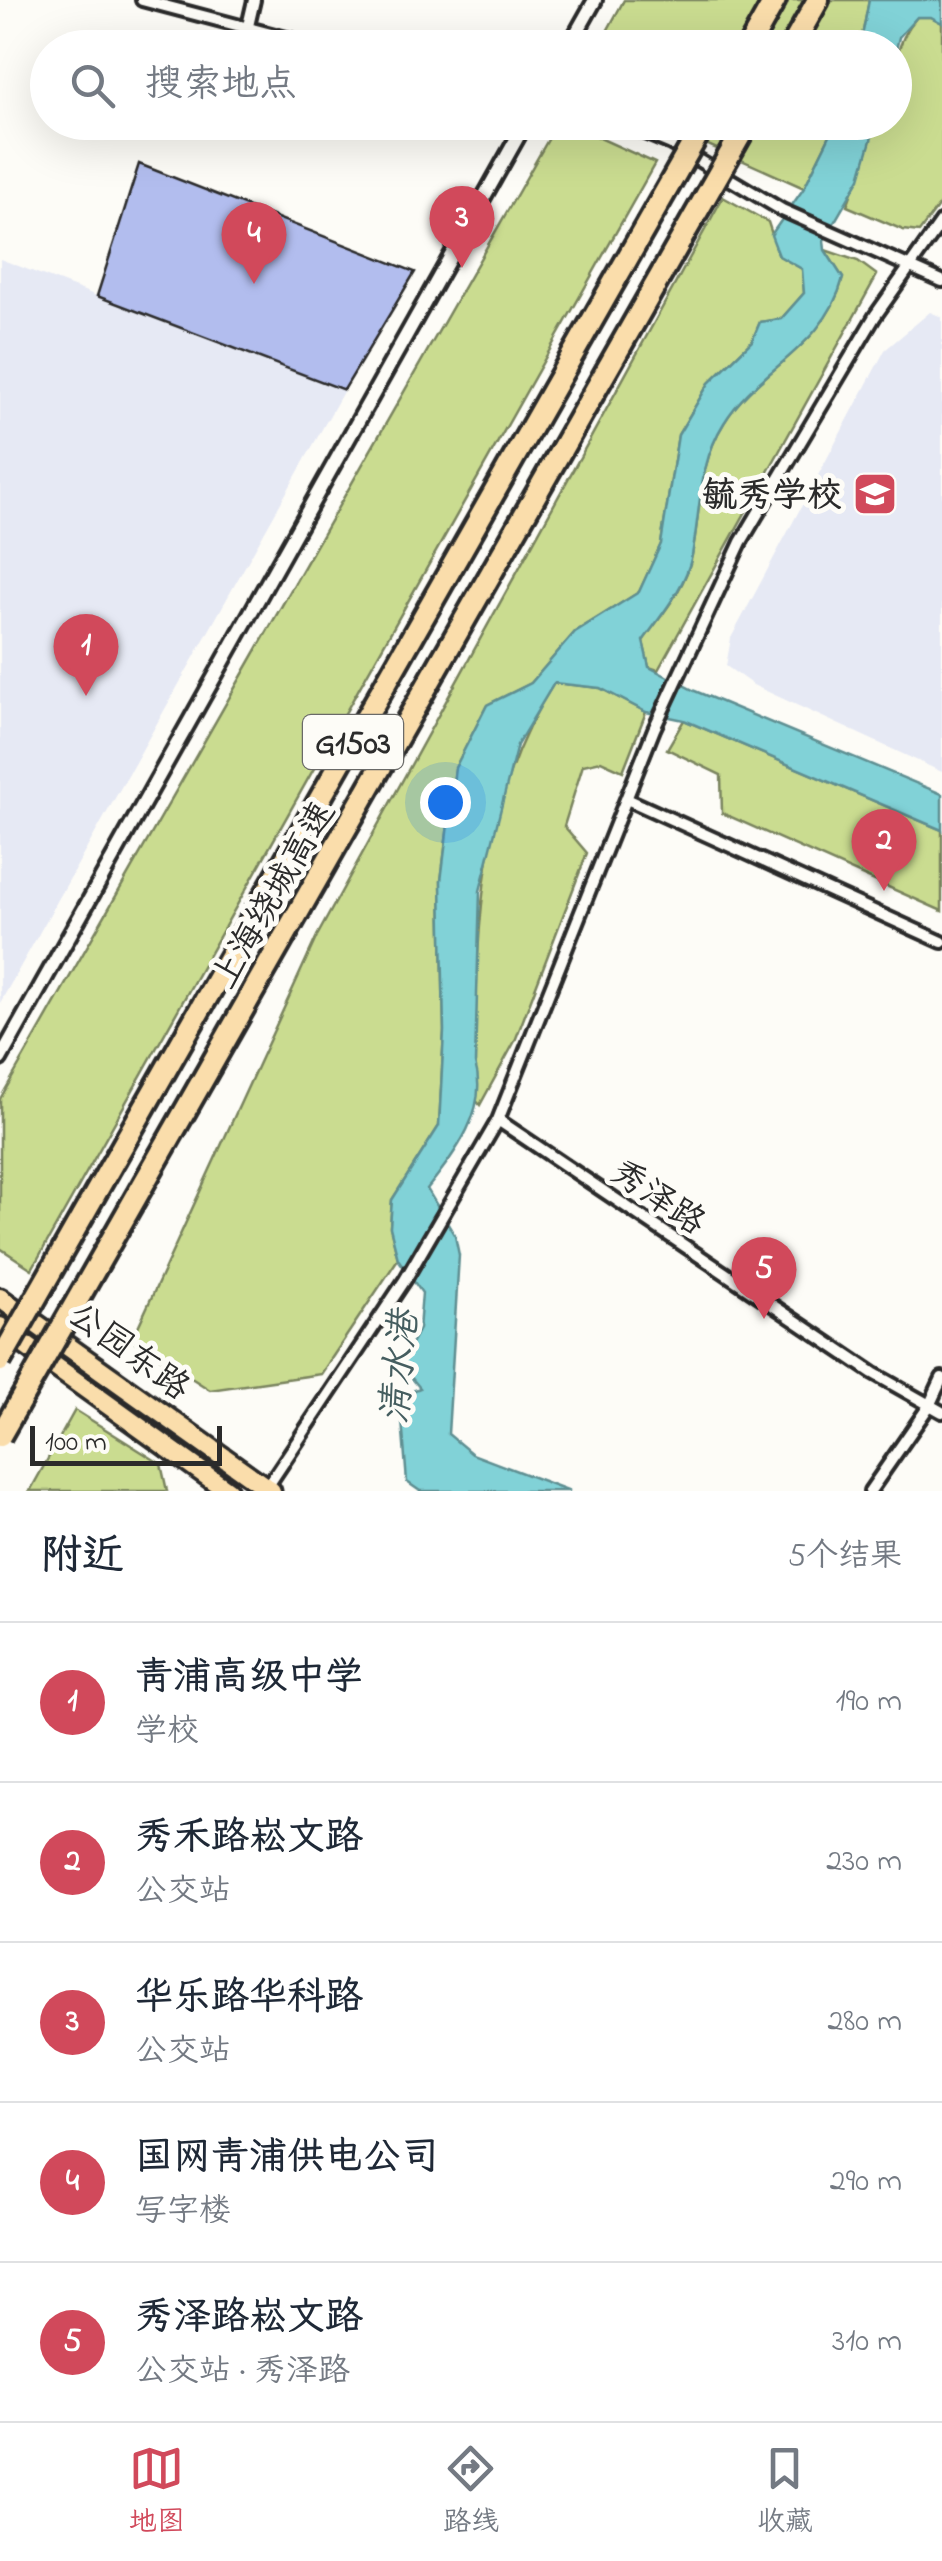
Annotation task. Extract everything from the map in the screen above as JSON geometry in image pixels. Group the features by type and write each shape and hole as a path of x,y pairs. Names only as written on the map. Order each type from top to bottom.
{"highway":[{"path":"758,30 775,0"},
{"path":"801,30 818,0"},
{"name":"上海绕城高速","path":"0,1361 695,140"},
{"name":"上海绕城高速","path":"0,1436 738,140"}],"main road":[{"name":"公园东路","path":"0,1298 268,1490"},
{"name":"公园东路","path":"0,1326 228,1491"}],"street":[{"path":"142,0 262,30"},
{"path":"248,26 254,0"},
{"path":"578,30 595,0"},
{"path":"0,1059 516,140"},
{"path":"662,140 782,210 942,281"},
{"path":"268,1490 405,1280 498,1120 629,800 654,729 741,542 907,266 942,221"},
{"path":"629,800 942,942"},
{"name":"秀泽路","path":"498,1120 873,1373 942,1412"},
{"path":"870,1491 930,1406 942,1378"}],"shaded area":[{"path":"0,259 344,390 0,1003"},
{"name":"毓秀学校","path":"930,312 942,317 942,772 753,685 726,666 731,638 885,350"}],"green space":[{"path":"624,0 869,0 863,30 608,30"},
{"path":"917,17 931,17 942,23 942,201 919,232 903,230 847,206 870,140 912,140 912,30 908,29"},
{"path":"548,140 604,140 655,163 32,1269 0,1248 0,1099"},
{"path":"697,140 828,140 804,188"},
{"path":"723,197 768,222 779,256 802,269 804,293 781,319 760,322 752,341 709,383 678,435 661,544 639,592 575,632 531,683 487,705 455,768 441,881 444,1031 439,1126 392,1200 390,1227 398,1259 321,1374 210,1390 132,1340 317,936"},
{"path":"825,250 858,261 877,275 658,670 649,667 643,641 689,567 709,454 724,423 754,387 806,341 834,303 843,278"},
{"path":"554,683 600,688 646,712 623,771 601,761 583,765 564,826 587,853 515,1041 480,1105 474,1098 484,883 507,781 527,731"},
{"path":"684,720 942,830 942,911 722,813 721,775 667,749"},
{"path":"75,1410 161,1464 167,1491 30,1491"}],"water":[{"path":"869,0 942,0 942,23 931,17 917,17 905,30 863,30"},
{"path":"828,140 871,140 860,178 824,240 825,250 843,278 834,303 806,341 754,387 724,423 709,454 689,567 643,641 649,667 695,691 942,794 942,830 684,720 646,712 600,688 554,683 517,745 480,891 475,1063 478,1080 474,1114 459,1145 427,1189 455,1236 459,1255 448,1434 472,1454 570,1491 420,1491 407,1482 402,1420 385,1408 388,1390 408,1393 420,1388 400,1364 419,1329 422,1293 398,1259 390,1227 392,1200 439,1126 444,1031 441,881 455,768 487,705 531,683 575,632 639,592 661,544 678,435 709,383 752,341 760,322 781,319 804,293 802,269 779,256 771,235 804,188"}],"building":[{"path":"139,164 415,272 344,390 97,296"}],"place":[{"name":"华乐路华科路","path":"462,268"},
{"name":"国网青浦供电公司","path":"254,284"},
{"name":"毓秀学校","path":"875,494"},
{"name":"青浦高级中学","path":"86,696"},
{"name":"秀禾路崧文路","path":"884,891"},
{"name":"秀泽路崧文路","path":"764,1319"}],"water label":[{"name":"清水港","path":"398,1367"}]}
